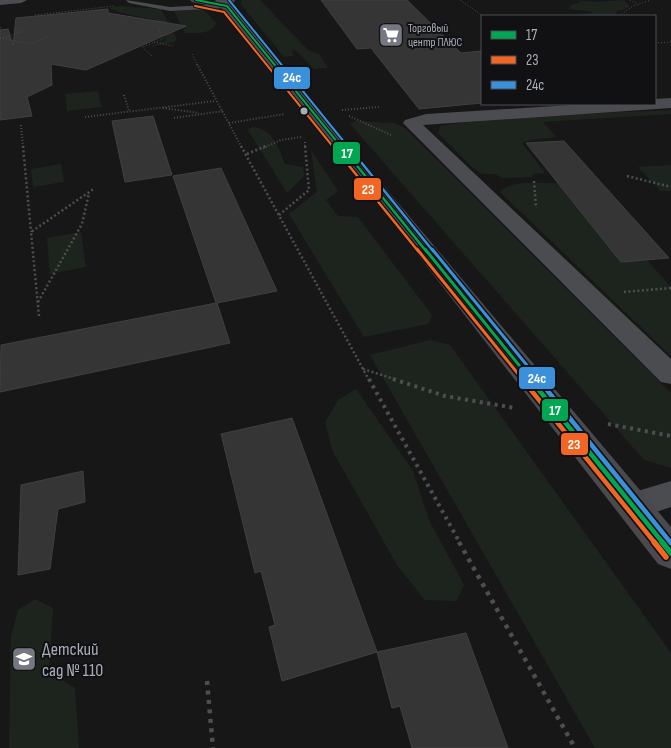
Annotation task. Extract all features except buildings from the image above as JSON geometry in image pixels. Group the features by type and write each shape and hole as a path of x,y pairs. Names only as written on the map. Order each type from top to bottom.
{"main road":[{"path":"226,2 671,553"}],"street":[{"path":"0,2 21,0"},
{"path":"196,0 226,2"},
{"path":"656,104 671,103"},
{"path":"640,105 442,118 411,123 671,375"},
{"path":"633,506 671,494"}],"lane":[{"path":"129,0 131,2 170,9 226,2"}],"path":[{"path":"460,0 482,15"},
{"path":"630,0 638,4"},
{"path":"620,15 638,4 651,0"},
{"path":"32,15 106,8"},
{"path":"152,56 142,47 163,37 157,25"},
{"path":"1,39 23,31"},
{"path":"1,39 31,44 49,36"},
{"path":"154,42 173,46"},
{"path":"656,43 671,42"},
{"path":"192,54 359,363 575,748"},
{"path":"124,95 129,111"},
{"path":"85,117 216,101"},
{"path":"337,110 379,106"},
{"path":"158,108 204,114"},
{"path":"174,118 222,112"},
{"path":"229,123 282,115 289,122"},
{"path":"21,125 39,316"},
{"path":"280,215 309,190 306,143 295,130"},
{"path":"247,154 282,140 301,137"},
{"path":"627,176 671,186"},
{"path":"31,232 95,188"},
{"path":"38,302 82,224 89,193"},
{"path":"622,292 671,288"},
{"path":"207,682 213,748"}],"shaded area":[{"path":"242,0 260,0 308,50 319,54 328,68 314,69 295,50 292,51 294,56 284,57 240,3"},
{"path":"576,0 597,2 624,0 630,7 616,12 617,15 579,15 594,12 569,9 571,5 581,2"},
{"path":"119,6 161,9 177,39 174,42 146,48 166,40 156,20 121,13 109,8"},
{"path":"203,9 216,23 214,27 203,32 185,33 174,11"},
{"path":"98,91 101,107 67,111 65,94"},
{"path":"671,110 671,114 543,122 556,137 522,143 545,173 533,174 532,177 502,178 495,174 482,174 472,167 438,133 440,126 497,119"},
{"path":"356,121 395,123 405,128 671,393 671,468 644,460 350,124"},
{"path":"253,127 260,128 270,135 278,146 285,164 303,167 304,176 287,193 248,130"},
{"path":"311,150 338,191 326,200 338,216 358,217 432,315 428,324 364,337 289,214 317,192"},
{"path":"61,164 64,182 33,187 31,169"},
{"path":"671,165 671,191 661,191 638,167"},
{"path":"558,183 621,262 647,260 671,287 671,356 500,192 512,185"},
{"path":"81,232 86,267 50,274 47,238"},
{"path":"430,340 450,345 671,653 671,748 595,748 370,355"},
{"path":"356,389 413,471 429,520 464,585 456,601 425,600 397,565 332,450 325,422 338,400"},
{"path":"35,599 53,608 49,672 75,688 79,748 9,748 11,636 18,610"}],"transit line":[{"name":"17","path":"196,0 227,6 671,553"},
{"name":"24с","path":"229,0 671,543"},
{"name":"23","path":"195,6 224,12 666,557"}],"place":[{"name":"Торговый центр ПЛЮС","path":"391,35"},
{"name":"Детский сад № 110","path":"24,659"}]}
